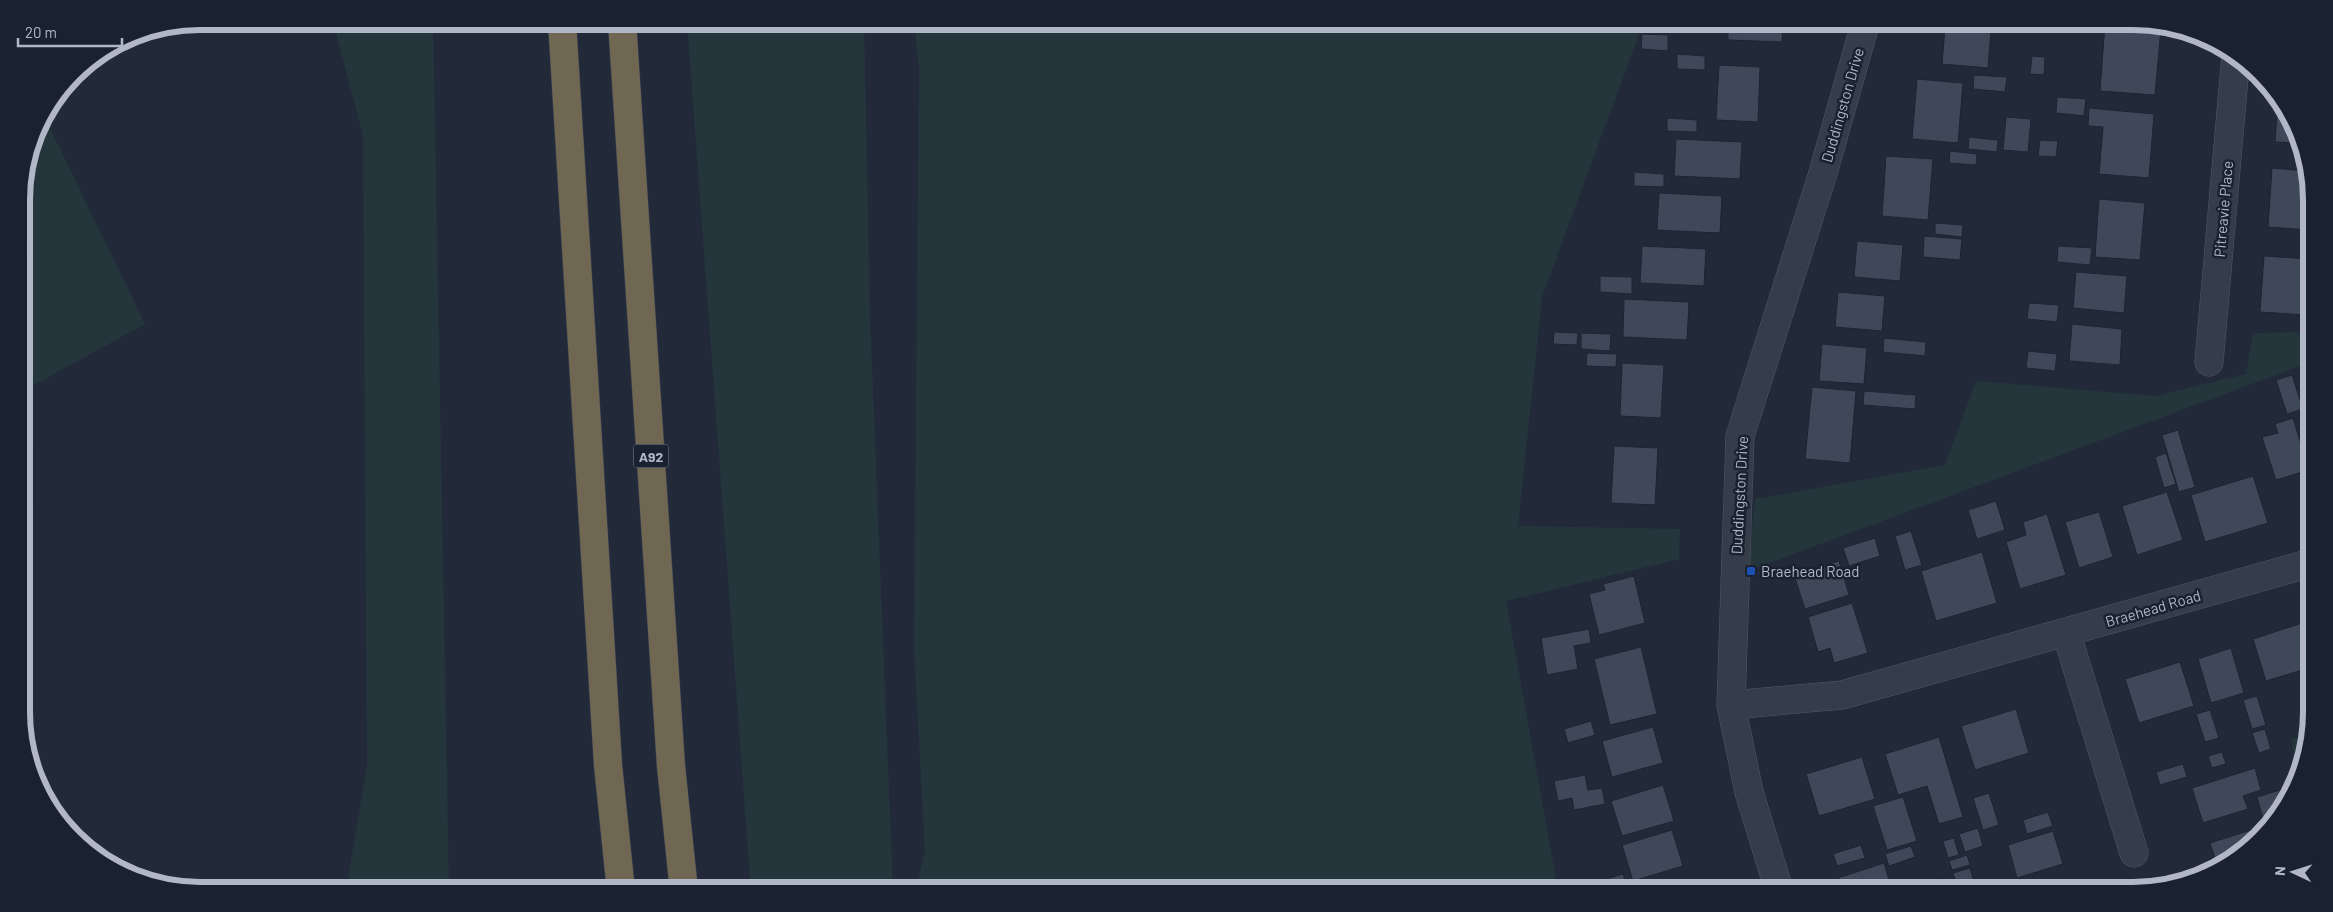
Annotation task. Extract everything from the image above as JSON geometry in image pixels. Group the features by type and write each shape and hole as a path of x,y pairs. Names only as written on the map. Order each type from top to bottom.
{"highway":[{"path":"563,30 608,765 620,882"},
{"name":"A92","path":"623,30 671,766 683,882"}],"street":[{"name":"Duddingston Drive","path":"1776,882 1749,792 1731,704 1740,436 1823,173 1863,30"},
{"name":"Pitreavie Place","path":"2209,362 2235,65"},
{"name":"Braehead Road","path":"1731,704 1842,695 2303,565"},
{"path":"2066,632 2134,853"}],"shaded area":[{"path":"335,30 433,30 449,882 348,882 367,766 363,136"},
{"path":"688,30 864,30 870,318 893,882 750,882"},
{"path":"915,30 1641,30 1542,297 1518,526 1680,529 1679,559 1506,601 1557,882 917,882 925,852 914,648 919,69"},
{"path":"48,125 145,324 30,387 30,189 36,156"},
{"path":"2303,332 2303,365 1748,571 1755,499 1945,465 1976,381 2156,396 2246,374 2253,333"},
{"path":"2301,737 2295,762 2291,739"}],"building":[{"path":"1728,30 1783,30 1782,42 1728,40"},
{"path":"1945,30 1991,30 1988,68 1942,64"},
{"path":"2104,30 2144,30 2161,32 2155,95 2100,91"},
{"path":"1642,34 1668,35 1668,51 1641,49"},
{"path":"1677,54 1705,56 1705,70 1677,69"},
{"path":"2032,56 2045,57 2044,75 2030,74"},
{"path":"1719,65 1760,67 1758,122 1716,120"},
{"path":"1974,75 2007,77 2005,92 1973,89"},
{"path":"1917,79 1963,83 1958,143 1912,139"},
{"path":"2057,97 2086,99 2084,116 2056,113"},
{"path":"2089,108 2154,114 2149,178 2099,174 2103,127 2088,126"},
{"path":"2277,111 2293,143 2275,142"},
{"path":"2006,117 2031,119 2028,152 2003,150"},
{"path":"1667,118 1697,120 1697,132 1667,131"},
{"path":"1969,137 1998,140 1997,152 1968,149"},
{"path":"1676,139 1742,142 1740,179 1674,176"},
{"path":"2040,140 2058,141 2056,157 2038,156"},
{"path":"1950,151 1977,154 1976,165 1949,163"},
{"path":"1886,156 1933,159 1928,220 1882,216"},
{"path":"2272,168 2300,170 2303,230 2268,227"},
{"path":"1634,172 1664,174 1664,187 1634,186"},
{"path":"1659,193 1722,196 1720,233 1657,230"},
{"path":"2099,199 2145,203 2140,260 2095,257"},
{"path":"1935,223 1963,225 1962,237 1935,234"},
{"path":"1924,236 1962,239 1960,260 1923,257"},
{"path":"1857,241 1903,245 1900,281 1854,277"},
{"path":"1642,246 1706,249 1704,286 1640,283"},
{"path":"2058,246 2092,248 2090,265 2057,262"},
{"path":"2264,256 2303,259 2303,315 2260,312"},
{"path":"2076,272 2127,276 2124,313 2073,308"},
{"path":"1600,276 1632,277 1632,294 1600,292"},
{"path":"1838,292 1885,296 1882,331 1835,327"},
{"path":"1624,299 1689,302 1687,340 1623,337"},
{"path":"2029,303 2059,305 2057,322 2027,319"},
{"path":"2072,324 2122,329 2120,365 2069,361"},
{"path":"1554,332 1578,333 1577,345 1553,344"},
{"path":"1581,333 1611,334 1610,351 1581,349"},
{"path":"1884,338 1926,342 1925,356 1883,352"},
{"path":"1822,344 1867,348 1864,384 1819,381"},
{"path":"2028,351 2057,354 2055,371 2026,368"},
{"path":"1587,353 1617,354 1616,367 1586,366"},
{"path":"1622,363 1664,365 1661,418 1620,416"},
{"path":"2292,375 2303,409 2287,414 2276,380"},
{"path":"1812,387 1856,391 1850,463 1805,459"},
{"path":"1864,391 1916,395 1915,409 1863,405"},
{"path":"2293,418 2303,450 2303,472 2276,480 2262,437 2278,433 2275,424"},
{"path":"2178,430 2195,487 2179,492 2162,435"},
{"path":"1614,446 1658,448 1655,505 1611,503"},
{"path":"2166,453 2176,484 2164,488 2155,457"},
{"path":"2253,476 2268,523 2205,542 2191,495"},
{"path":"2167,492 2183,540 2137,555 2122,506"},
{"path":"1996,501 2005,530 1977,539 1968,510"},
{"path":"2099,512 2113,557 2079,568 2065,522"},
{"path":"2047,514 2066,575 2020,589 2006,542 2026,535 2023,522"},
{"path":"1911,531 1922,565 1905,570 1895,536"},
{"path":"1875,538 1880,556 1849,566 1843,548"},
{"path":"1982,552 1997,603 1936,621 1921,571"},
{"path":"1839,561 1849,595 1805,609 1794,575"},
{"path":"1634,576 1645,623 1599,635 1589,594 1605,590 1603,584"},
{"path":"1852,603 1868,653 1834,663 1830,648 1818,652 1808,617"},
{"path":"2303,623 2303,670 2266,681 2253,639"},
{"path":"1589,629 1591,643 1574,646 1578,669 1547,675 1541,638"},
{"path":"1641,647 1657,714 1610,725 1594,659"},
{"path":"2231,648 2244,693 2211,703 2198,659"},
{"path":"2180,662 2194,706 2139,723 2125,679"},
{"path":"2257,696 2266,725 2252,729 2243,700"},
{"path":"2016,709 2029,753 1975,770 1961,726"},
{"path":"2210,710 2219,738 2205,742 2196,714"},
{"path":"1591,721 1595,735 1568,743 1564,729"},
{"path":"1653,727 1663,763 1612,777 1602,741"},
{"path":"2265,729 2271,749 2259,753 2252,733"},
{"path":"1939,737 1963,817 1939,824 1927,786 1898,795 1885,754"},
{"path":"2222,752 2226,764 2212,768 2208,756"},
{"path":"1862,757 1875,799 1819,816 1806,774"},
{"path":"2183,764 2187,777 2160,785 2156,772"},
{"path":"2255,768 2261,790 2243,796 2248,809 2203,823 2192,788"},
{"path":"1585,775 1588,790 1602,788 1605,804 1574,810 1572,798 1558,801 1554,781"},
{"path":"1663,785 1674,821 1622,836 1611,801"},
{"path":"2284,789 2263,820 2257,797"},
{"path":"1989,793 1999,825 1983,830 1973,798"},
{"path":"1903,797 1917,841 1887,850 1873,806"},
{"path":"2048,812 2053,826 2027,834 2023,820"},
{"path":"1978,828 1983,846 1965,852 1959,834"},
{"path":"1672,830 1683,866 1633,881 1622,845"},
{"path":"2254,830 2236,847 2216,860 2210,843"},
{"path":"2053,831 2063,864 2017,878 2008,845"},
{"path":"1954,838 1959,855 1948,858 1943,841"},
{"path":"1861,845 1865,858 1837,866 1833,854"},
{"path":"1911,846 1915,857 1889,866 1885,854"},
{"path":"1967,855 1970,865 1952,870 1949,861"},
{"path":"1884,863 1890,882 1839,882 1838,878"},
{"path":"1970,868 1974,882 1956,882 1953,873"},
{"path":"1623,874 1626,882 1597,882"},
{"path":"1940,878 1941,882 1929,882"}],"place":[{"name":"Braehead Road","path":"1751,571"}]}
